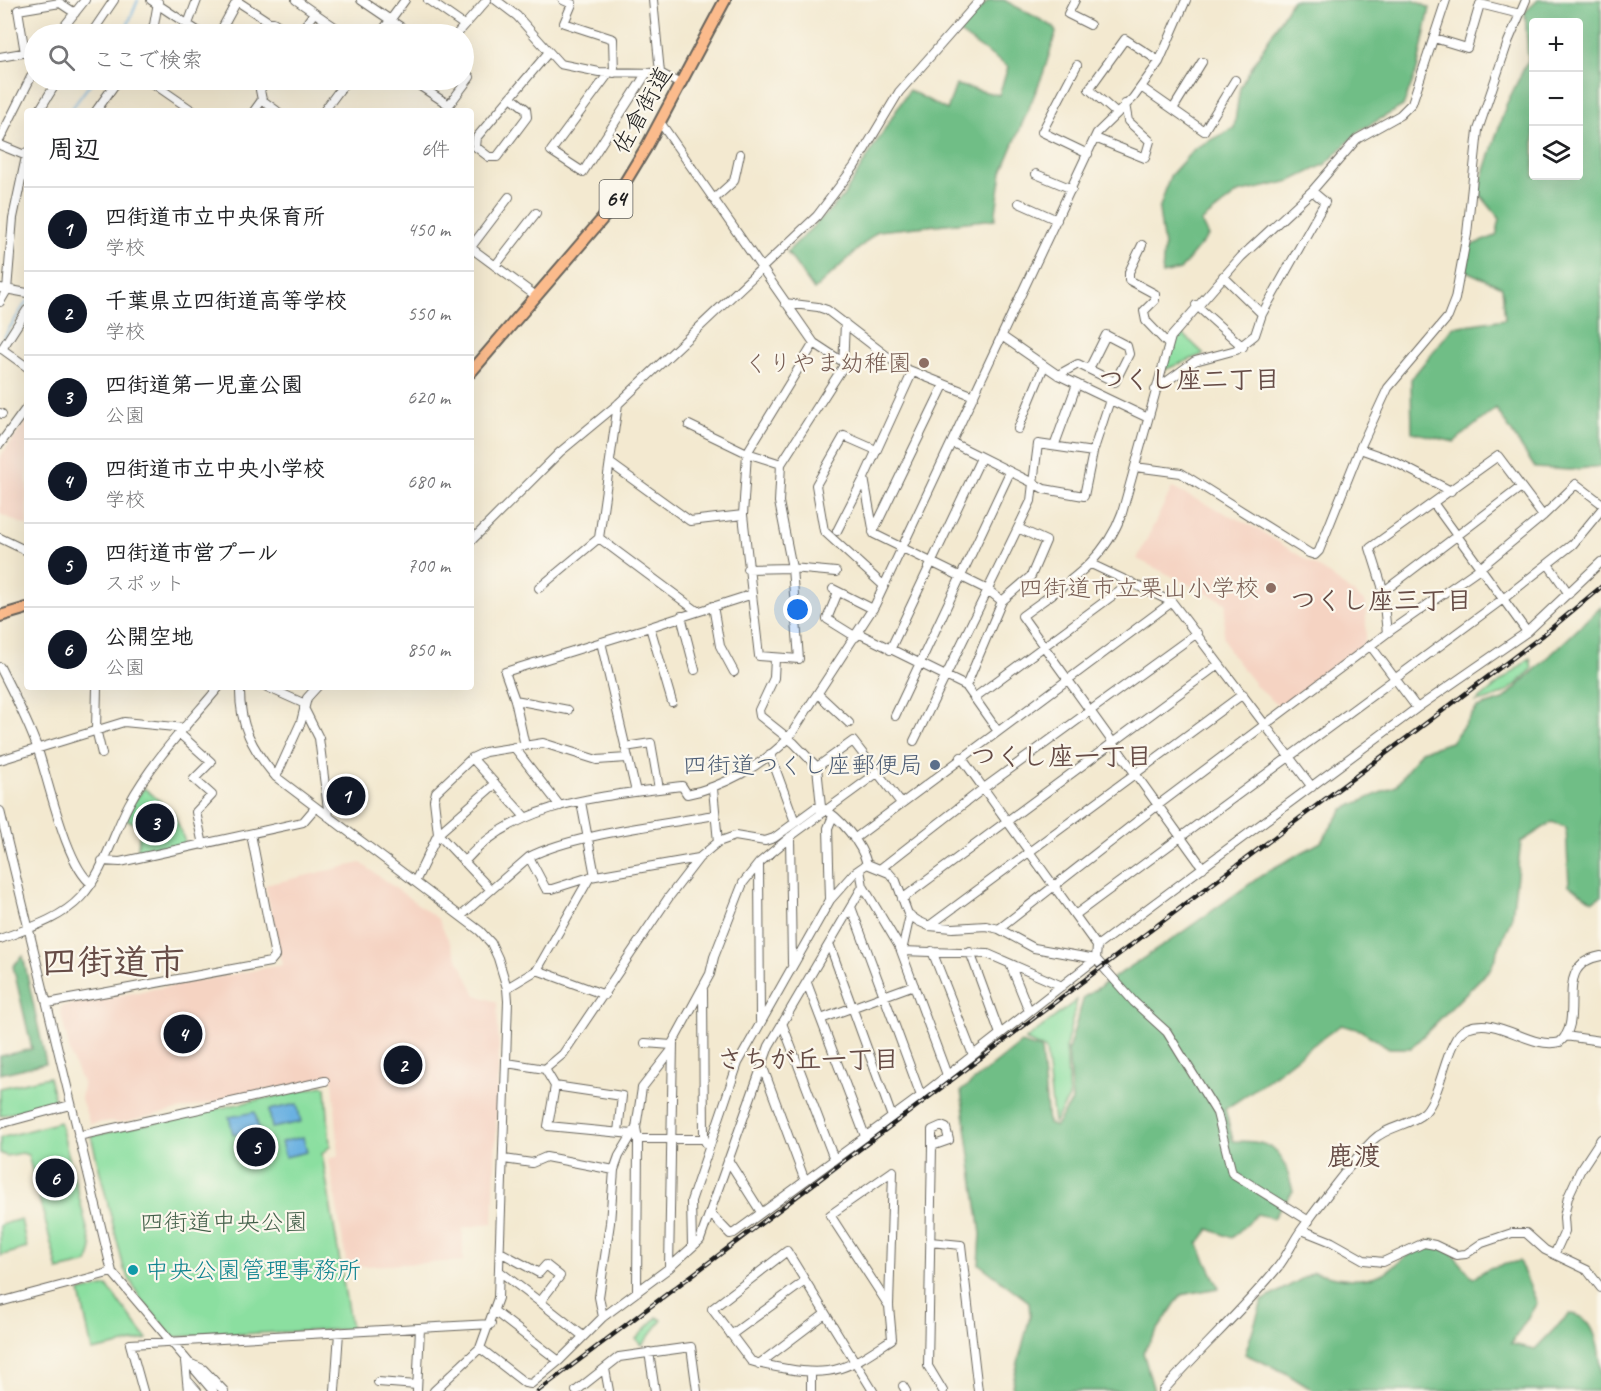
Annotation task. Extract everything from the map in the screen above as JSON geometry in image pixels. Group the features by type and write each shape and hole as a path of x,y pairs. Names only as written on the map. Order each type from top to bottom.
{"main road":[{"name":"佐倉街道","path":"474,368 604,217 660,122 725,0"},
{"path":"0,616 24,609"}],"street":[{"path":"66,24 85,0"},
{"path":"98,24 114,0"},
{"path":"154,24 156,2 188,24 197,0"},
{"path":"296,0 330,24"},
{"path":"361,0 397,24"},
{"path":"388,24 405,0"},
{"path":"428,0 463,24"},
{"path":"465,24 487,0"},
{"path":"496,0 509,3 548,53 560,64 612,73 660,73 680,84"},
{"path":"563,0 572,4 564,23 613,39 612,73 551,151 584,172 646,74"},
{"path":"653,0 660,73"},
{"path":"474,538 560,452 618,404 817,216 835,194 899,92 980,0"},
{"path":"1075,0 1068,14 1090,25"},
{"path":"464,862 485,839 525,817 560,806 636,792 682,786 687,794 713,789 770,754 788,739 873,609 1095,138 1142,87 1159,61 1186,0"},
{"path":"1203,868 1022,616 1091,564 1108,545 1116,531 1168,344 1196,305 1312,191 1357,139 1394,119 1412,103 1446,0"},
{"path":"1135,467 1181,473 1270,530 1315,555 1388,388 1448,318 1469,224 1478,130 1526,0"},
{"path":"224,24 237,1 269,22 276,24"},
{"path":"24,47 18,10 60,3 75,13"},
{"path":"1434,38 1467,48 1480,3 1520,14"},
{"path":"306,24 314,13"},
{"path":"1116,113 1089,89 1125,39 1159,61"},
{"path":"0,57 24,53"},
{"path":"511,97 526,109 527,117 497,157 489,157 476,147 477,137 548,53"},
{"path":"1173,109 1202,62"},
{"path":"1077,65 1042,132 1088,154"},
{"path":"1142,87 1204,130 1235,80"},
{"path":"0,140 25,90"},
{"path":"41,108 52,90"},
{"path":"98,108 111,90"},
{"path":"163,90 189,108"},
{"path":"260,90 262,100 274,108"},
{"path":"326,108 339,90"},
{"path":"426,90 449,105 461,90"},
{"path":"256,108 262,100"},
{"path":"1095,138 1145,158 1150,141 1128,121 1125,104"},
{"path":"660,122 814,343 843,362"},
{"path":"0,145 24,154"},
{"path":"714,199 734,181 740,154"},
{"path":"0,302 13,218 24,168"},
{"path":"1036,174 1072,189"},
{"path":"1155,390 1195,361 1243,347 1255,335 1262,314 1325,202 1312,191"},
{"path":"474,244 509,197"},
{"path":"1019,203 1058,220"},
{"path":"495,266 507,247 518,240 537,213"},
{"path":"1142,245 1129,272 1130,279 1155,294 1155,300 1144,311 1146,321 1168,344"},
{"path":"474,250 536,296"},
{"path":"1223,276 1262,314"},
{"path":"3,289 24,292"},
{"path":"785,303 818,307 845,323 912,373 974,396"},
{"path":"1196,305 1243,347"},
{"path":"24,315 2,349 24,365"},
{"path":"814,343 747,453 743,515 747,569 759,656 799,659 792,568 779,502 782,464 843,368 845,323"},
{"path":"1058,375 1078,364 1115,382 1129,354 1127,346 1106,335 1089,369"},
{"path":"1003,337 1058,375 1146,417"},
{"path":"1018,429 1044,366"},
{"path":"837,531 912,373"},
{"path":"1055,444 1077,384"},
{"path":"873,532 944,385"},
{"path":"953,443 1044,489 1084,496 1093,452 1110,400"},
{"path":"539,588 599,538 618,404"},
{"path":"0,444 24,411"},
{"path":"689,425 747,453 782,464"},
{"path":"876,450 844,436 816,485 816,492 824,531 884,586"},
{"path":"914,741 1020,528 1031,501 1038,444 1055,444 1093,452"},
{"path":"1360,449 1391,460 1451,491"},
{"path":"1387,633 1383,592 1370,548 1498,456 1543,516"},
{"path":"890,650 981,458"},
{"path":"610,463 690,521 743,515"},
{"path":"895,716 1010,472"},
{"path":"864,478 873,532"},
{"path":"999,929 1158,804 1370,645 1480,568 1543,516 1576,484 1601,503"},
{"path":"1383,592 1521,487"},
{"path":"1434,504 1527,632"},
{"path":"1075,915 1503,599 1573,544 1601,510"},
{"path":"966,686 1002,601 1031,576 1046,541 1020,528"},
{"path":"873,532 988,590 1002,601"},
{"path":"0,538 24,550"},
{"path":"599,538 697,611"},
{"path":"1097,946 1417,708 1527,632 1601,562"},
{"path":"1091,564 1172,602 1312,786"},
{"path":"1548,564 1569,594"},
{"path":"747,569 792,568 836,572"},
{"path":"974,698 1131,582"},
{"path":"873,609 835,591 827,619 966,686 997,730"},
{"path":"525,746 515,700 505,672 750,595"},
{"path":"854,839 997,730 1172,602"},
{"path":"713,606 720,646 734,672"},
{"path":"681,616 695,670"},
{"path":"650,627 672,702"},
{"path":"880,869 984,788 1197,633"},
{"path":"601,642 636,792"},
{"path":"1370,645 1417,708"},
{"path":"775,658 774,678 759,710 760,716 817,767 827,811 830,900"},
{"path":"902,898 1219,664"},
{"path":"0,667 38,748 57,814 76,861 86,880 92,884"},
{"path":"97,690 96,729 102,754"},
{"path":"0,939 71,906 92,884 130,802 153,766 216,690"},
{"path":"240,690 244,728 255,752 276,777 461,916 490,943 507,988 504,1159 499,1271 494,1311 480,1348 434,1391"},
{"path":"273,690 304,706 319,738 329,817"},
{"path":"276,777 301,722 304,706 315,690"},
{"path":"818,694 849,723"},
{"path":"929,926 1243,694"},
{"path":"515,700 568,710"},
{"path":"0,760 124,722 182,731 211,762 194,779 212,795 196,812 203,845"},
{"path":"817,767 853,741 901,803"},
{"path":"491,890 438,834 434,800 436,792 472,758 485,752 543,743 597,760 627,758"},
{"path":"625,747 651,743 659,789"},
{"path":"514,747 560,806"},
{"path":"770,754 795,822"},
{"path":"710,1213 730,1234 921,1096 1096,959 1097,946 961,757"},
{"path":"472,758 525,817"},
{"path":"637,1292 635,1134 642,1088 671,1048 703,988 742,883 759,863 790,837 878,772"},
{"path":"416,882 438,834 495,784"},
{"path":"713,789 718,842"},
{"path":"507,988 537,970 592,877 581,802"},
{"path":"102,861 120,862 303,822 315,808"},
{"path":"480,1348 525,1383 531,1384 559,1361 603,1317 669,1268 700,1240 769,1046 830,946 863,886 864,852 827,811 815,808 774,838 765,841 735,836 718,842 699,858 669,897 564,1054 545,1069 507,1063"},
{"path":"0,811 112,1272 185,1361 213,1391"},
{"path":"461,916 529,857 588,839 714,815"},
{"path":"48,1003 270,962 274,956 251,834"},
{"path":"790,837 792,966"},
{"path":"529,857 546,889 592,877 699,858"},
{"path":"759,863 760,1022"},
{"path":"864,867 889,873 896,881 910,915 929,926 986,926 999,929 1034,948 1096,959 1134,1002 1167,1032 1217,1113 1232,1173 1309,1221"},
{"path":"692,1246 691,1201 738,1063 830,900 864,867"},
{"path":"863,886 902,951 947,1075"},
{"path":"851,908 921,1096"},
{"path":"902,951 910,915"},
{"path":"830,946 892,1117"},
{"path":"902,951 988,954 1062,986"},
{"path":"932,951 973,1055"},
{"path":"970,952 1000,1034"},
{"path":"1163,1391 1245,1306 1280,1265 1302,1230 1372,1141 1406,1125 1426,1111 1440,1087 1455,1039 1460,1032 1476,1026 1495,1027 1545,1043 1560,1042 1565,1036 1570,1018 1574,975 1584,962 1601,956"},
{"path":"1010,963 1029,1011"},
{"path":"537,970 605,995"},
{"path":"807,983 865,1136"},
{"path":"821,1019 914,985"},
{"path":"703,988 704,1139 709,1148"},
{"path":"782,1023 834,1159"},
{"path":"1565,1036 1601,1041"},
{"path":"645,1043 671,1048"},
{"path":"669,1268 671,1048"},
{"path":"762,1065 805,1181"},
{"path":"545,1069 555,1086 548,1126 671,1139 704,1139"},
{"path":"78,1136 325,1081"},
{"path":"555,1086 622,1096 618,1132"},
{"path":"0,1124 70,1106"},
{"path":"603,1317 598,1297 610,1223 614,1170 619,1156 635,1134"},
{"path":"1555,1253 1565,1231 1564,1217 1568,1197 1580,1171 1601,1139"},
{"path":"932,1146 928,1366 943,1391"},
{"path":"504,1159 532,1163 546,1157 614,1170"},
{"path":"728,1160 761,1212"},
{"path":"873,1391 855,1363 787,1251 712,1309 751,1361 811,1373 832,1372 855,1363 892,1339 889,1306 893,1171 830,1215 889,1306"},
{"path":"1302,1230 1332,1242 1358,1258 1383,1262 1424,1243 1435,1245 1456,1255 1466,1254 1482,1243 1518,1232 1526,1233 1545,1250 1587,1270 1601,1288"},
{"path":"930,1242 961,1245 978,1391"},
{"path":"500,1252 539,1273 546,1265 560,1276 540,1302"},
{"path":"499,1271 583,1336"},
{"path":"0,1302 112,1272"},
{"path":"731,1335 805,1281"},
{"path":"494,1311 559,1361"},
{"path":"759,1364 825,1314"},
{"path":"143,1391 130,1344 491,1324"},
{"path":"378,1382 417,1388 420,1328"},
{"path":"339,1332 335,1391 340,1391"},
{"path":"576,1391 619,1357 691,1347 697,1391"},
{"path":"649,1352 655,1391"},
{"path":"185,1361 188,1391"},
{"path":"185,1361 203,1369 224,1391"},
{"path":"605,1369 609,1391"},
{"path":"811,1373 811,1391"},
{"path":"187,1380 197,1391"}],"shaded area":[{"path":"24,424 24,525 0,514 0,457"},
{"name":"四街道市立栗山小学校","path":"1172,488 1256,528 1327,573 1366,603 1366,636 1363,645 1280,707 1257,687 1229,651 1223,636 1226,603 1137,559"},
{"path":"361,863 438,919 476,995 497,1002 499,1052 493,1223 463,1228 463,1261 347,1267 329,1159 339,1156 333,1081 329,1078 117,1123 111,1121 90,1124 81,1099 83,1085 71,1057 60,1010 62,1006 282,965 265,885"}],"green space":[{"path":"989,0 1004,0 1054,27 1056,33 1043,74 1002,172 995,219 878,231 814,290 787,252 842,198 909,90 947,110 956,85 999,95 1008,67 958,32"},
{"path":"1292,0 1413,0 1430,8 1417,70 1403,106 1359,131 1326,164 1291,181 1238,193 1201,222 1208,236 1180,270 1162,274 1164,247 1159,210 1170,176 1195,148 1234,128 1240,87"},
{"path":"1538,0 1601,0 1601,466 1571,470 1535,468 1496,408 1454,442 1412,432 1411,379 1453,327 1505,319 1502,287 1466,271 1469,246 1496,236 1500,219 1478,192 1506,105 1528,60 1525,12"},
{"path":"1180,331 1204,354 1164,370 1173,339"},
{"path":"1601,607 1601,896 1593,901 1569,885 1566,827 1552,822 1521,842 1512,916 1491,968 1411,1048 1389,1048 1360,1030 1341,1025 1225,1109 1233,1141 1259,1143 1275,1150 1285,1165 1293,1191 1273,1218 1257,1214 1232,1238 1209,1229 1198,1244 1219,1288 1181,1295 1143,1352 1154,1391 1015,1391 1012,1386 1030,1316 1029,1302 979,1264 981,1234 961,1091 1021,1043 1041,1049 1048,1123 1055,1127 1072,1101 1068,1050 1084,997 1170,941 1268,871 1321,842 1343,809 1396,786 1421,751 1451,742 1477,708 1503,700"},
{"path":"1530,658 1532,669 1520,682 1500,695 1476,702"},
{"path":"144,788 173,812 186,844 137,857 140,826 126,819 128,810"},
{"path":"23,956 46,1063 0,1074 0,1056 32,1049 13,966"},
{"path":"1077,1000 1066,1046 1069,1098 1054,1123 1046,1050 1025,1040"},
{"path":"49,1077 55,1102 0,1116 0,1088"},
{"name":"四街道中央公園","path":"326,1087 330,1146 322,1154 351,1329 173,1337 140,1298 124,1269 91,1136"},
{"path":"60,1122 92,1248 88,1263 58,1270 28,1155 22,1153 6,1156 0,1153 0,1138"},
{"path":"21,1219 27,1248 0,1256 0,1225"},
{"path":"1433,1240 1448,1248 1473,1278 1489,1268 1519,1261 1537,1303 1511,1344 1535,1349 1569,1314 1580,1316 1588,1322 1597,1342 1601,1391 1314,1391 1284,1372 1245,1354 1262,1301 1314,1272 1351,1279 1379,1275"},
{"path":"107,1286 147,1339 92,1351 80,1292"},
{"path":"657,1317 662,1320 642,1345 636,1339"}],"water":[{"path":"297,1104 301,1122 272,1128 269,1110"},
{"path":"255,1112 259,1130 233,1135 229,1117"},
{"path":"303,1137 307,1152 285,1157 281,1142"}],"waterway":[{"path":"128,24 138,0"},
{"path":"72,108 86,90"},
{"path":"0,343 24,306"}],"railway":[{"path":"538,1391 1542,636 1601,587"}],"place":[{"name":"くりやま幼稚園","path":"924,363"},
{"name":"四街道市立栗山小学校","path":"1271,588"},
{"name":"四街道つくし座郵便局","path":"935,765"},
{"name":"四街道市立中央保育所","path":"346,796"},
{"name":"四街道第一児童公園","path":"155,823"},
{"name":"四街道市立中央小学校","path":"183,1034"},
{"name":"千葉県立四街道高等学校","path":"403,1065"},
{"name":"四街道市営プール","path":"256,1147"},
{"name":"公開空地","path":"55,1178"},
{"name":"中央公園管理事務所","path":"133,1270"}],"district":[{"name":"つくし座二丁目","path":"1189,379"},
{"name":"つくし座三丁目","path":"1381,600"},
{"name":"つくし座一丁目","path":"1061,756"},
{"name":"四街道市","path":"113,962"},
{"name":"さちが丘一丁目","path":"808,1059"},
{"name":"鹿渡","path":"1354,1156"}]}
